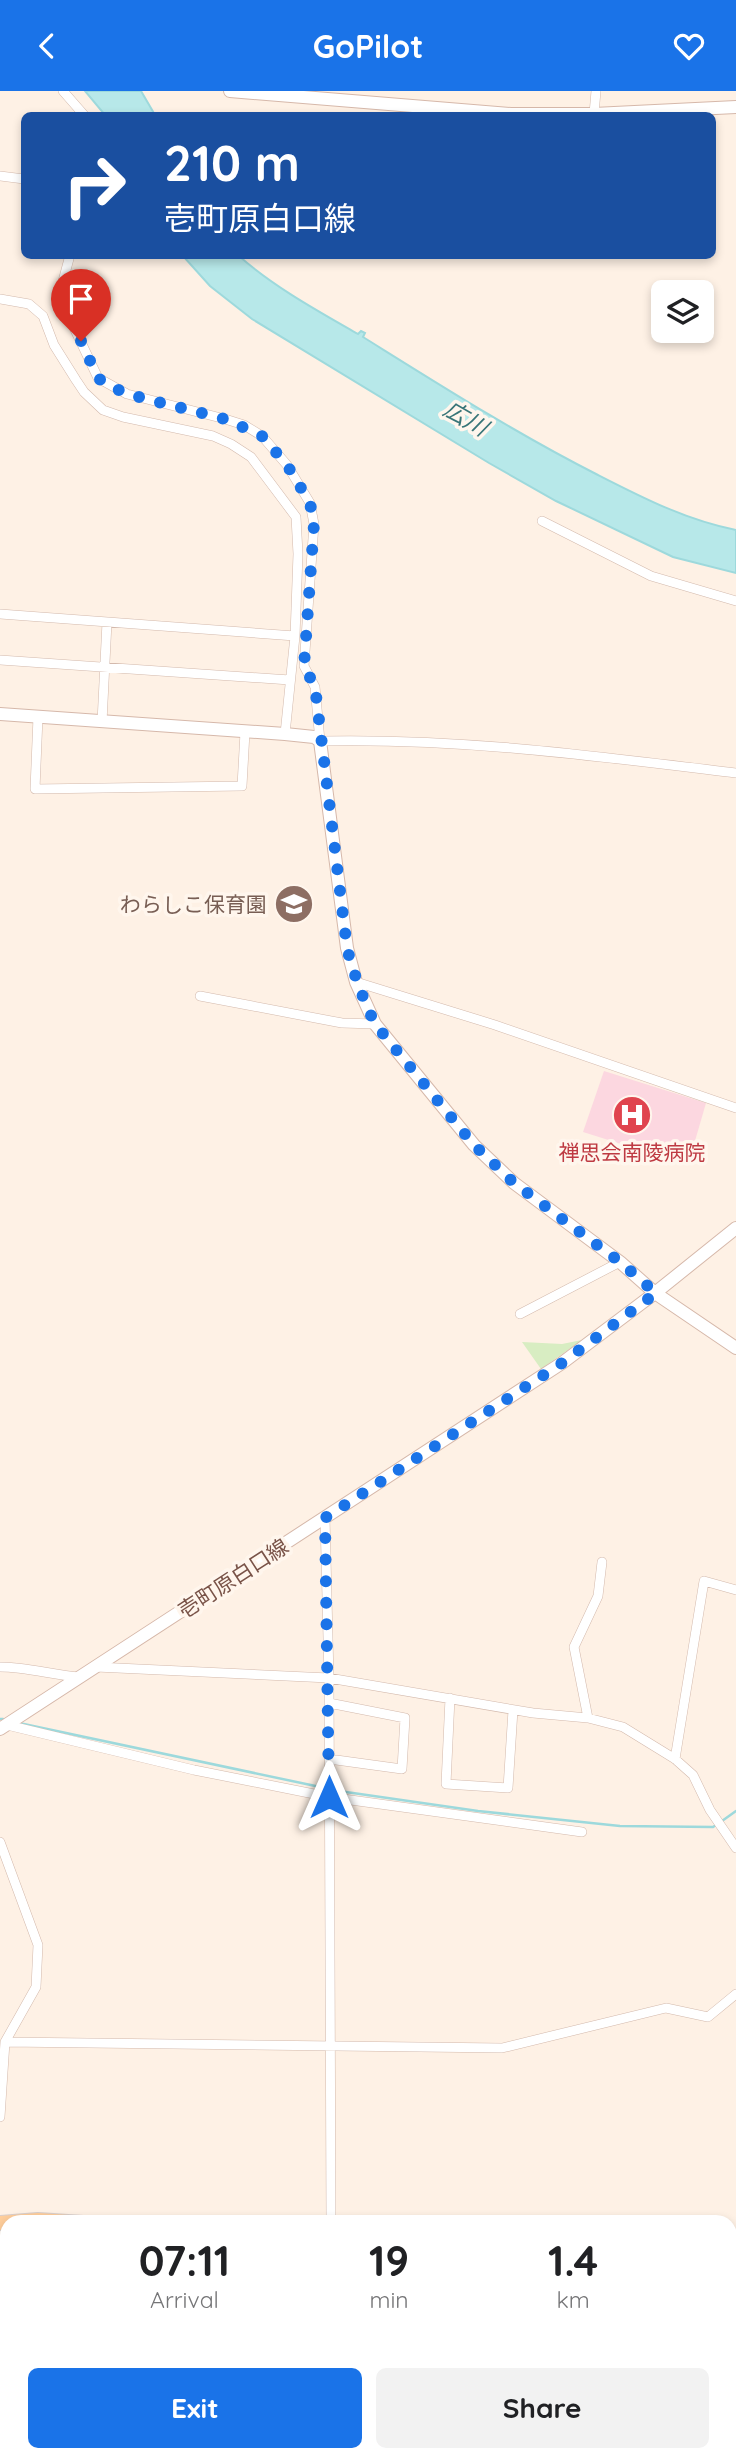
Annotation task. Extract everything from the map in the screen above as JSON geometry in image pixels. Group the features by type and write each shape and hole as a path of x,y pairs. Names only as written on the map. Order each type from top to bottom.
{"main road":[{"path":"230,91 489,112"},
{"path":"635,112 736,107"},
{"path":"0,714 285,734 314,737 320,741 347,948 356,982 375,1024 474,1145 514,1183 620,1262 656,1293 736,1348"},
{"name":"壱町原白口線","path":"3,1727 562,1363 656,1293 736,1228"}],"street":[{"path":"64,91 82,112"},
{"path":"594,112 596,91"},
{"path":"0,176 21,179"},
{"path":"69,259 60,296 98,378 127,394 225,419 262,436 287,465 310,503 314,524 304,666 315,687 320,741 394,740 521,747 736,773"},
{"path":"0,299 29,304 43,316 54,345 76,380 103,410 122,417 213,436 231,444 251,457 296,517 298,554 295,636 285,734"},
{"path":"542,521 651,576 736,601"},
{"path":"0,614 295,636"},
{"path":"102,722 107,622"},
{"path":"0,660 290,680"},
{"path":"37,717 35,789 242,786 245,732"},
{"path":"356,982 495,1025 736,1108"},
{"path":"200,996 342,1023 375,1024"},
{"path":"520,1314 620,1262"},
{"path":"325,1518 329,1703 331,2215"},
{"path":"588,1718 574,1647 598,1596 601,1562"},
{"path":"675,1759 704,1581 736,1590"},
{"path":"0,1667 80,1677"},
{"path":"96,1667 328,1678 513,1710 588,1718 623,1727 675,1759 693,1775 710,1810 736,1848"},
{"path":"450,1698 446,1784 508,1788 513,1710"},
{"path":"329,1703 405,1718 402,1769 329,1759"},
{"path":"3,1727 329,1797 582,1832"},
{"path":"0,1842 38,1945 36,1987 5,2042 2,2054 0,2117"},
{"path":"5,2042 502,2047 666,2008 708,2017 736,1994"}],"shaded area":[{"path":"604,1071 706,1103 688,1165 583,1132"}],"green space":[{"path":"582,1340 541,1369 522,1342 562,1344"}],"water":[{"path":"85,91 141,91 153,112 102,112"},
{"name":"広川","path":"186,259 243,259 297,298 358,334 361,331 365,333 363,337 538,443 665,507 736,530 736,573 673,557 556,501 252,319 210,286"}],"waterway":[{"path":"19,1723 339,1791 478,1811 620,1826 716,1825"},
{"path":"722,1821 736,1811"}],"place":[{"name":"わらしこ保育園","path":"294,904"},
{"name":"禅思会南陵病院","path":"632,1115"}],"route":[{"path":"81,341 98,378 108,385 127,394 244,425 262,436 299,484 310,503 314,524 304,666 315,687 347,948 365,1003 375,1024 474,1145 514,1183 620,1262 656,1293 562,1363 325,1518 329,1797"}]}
